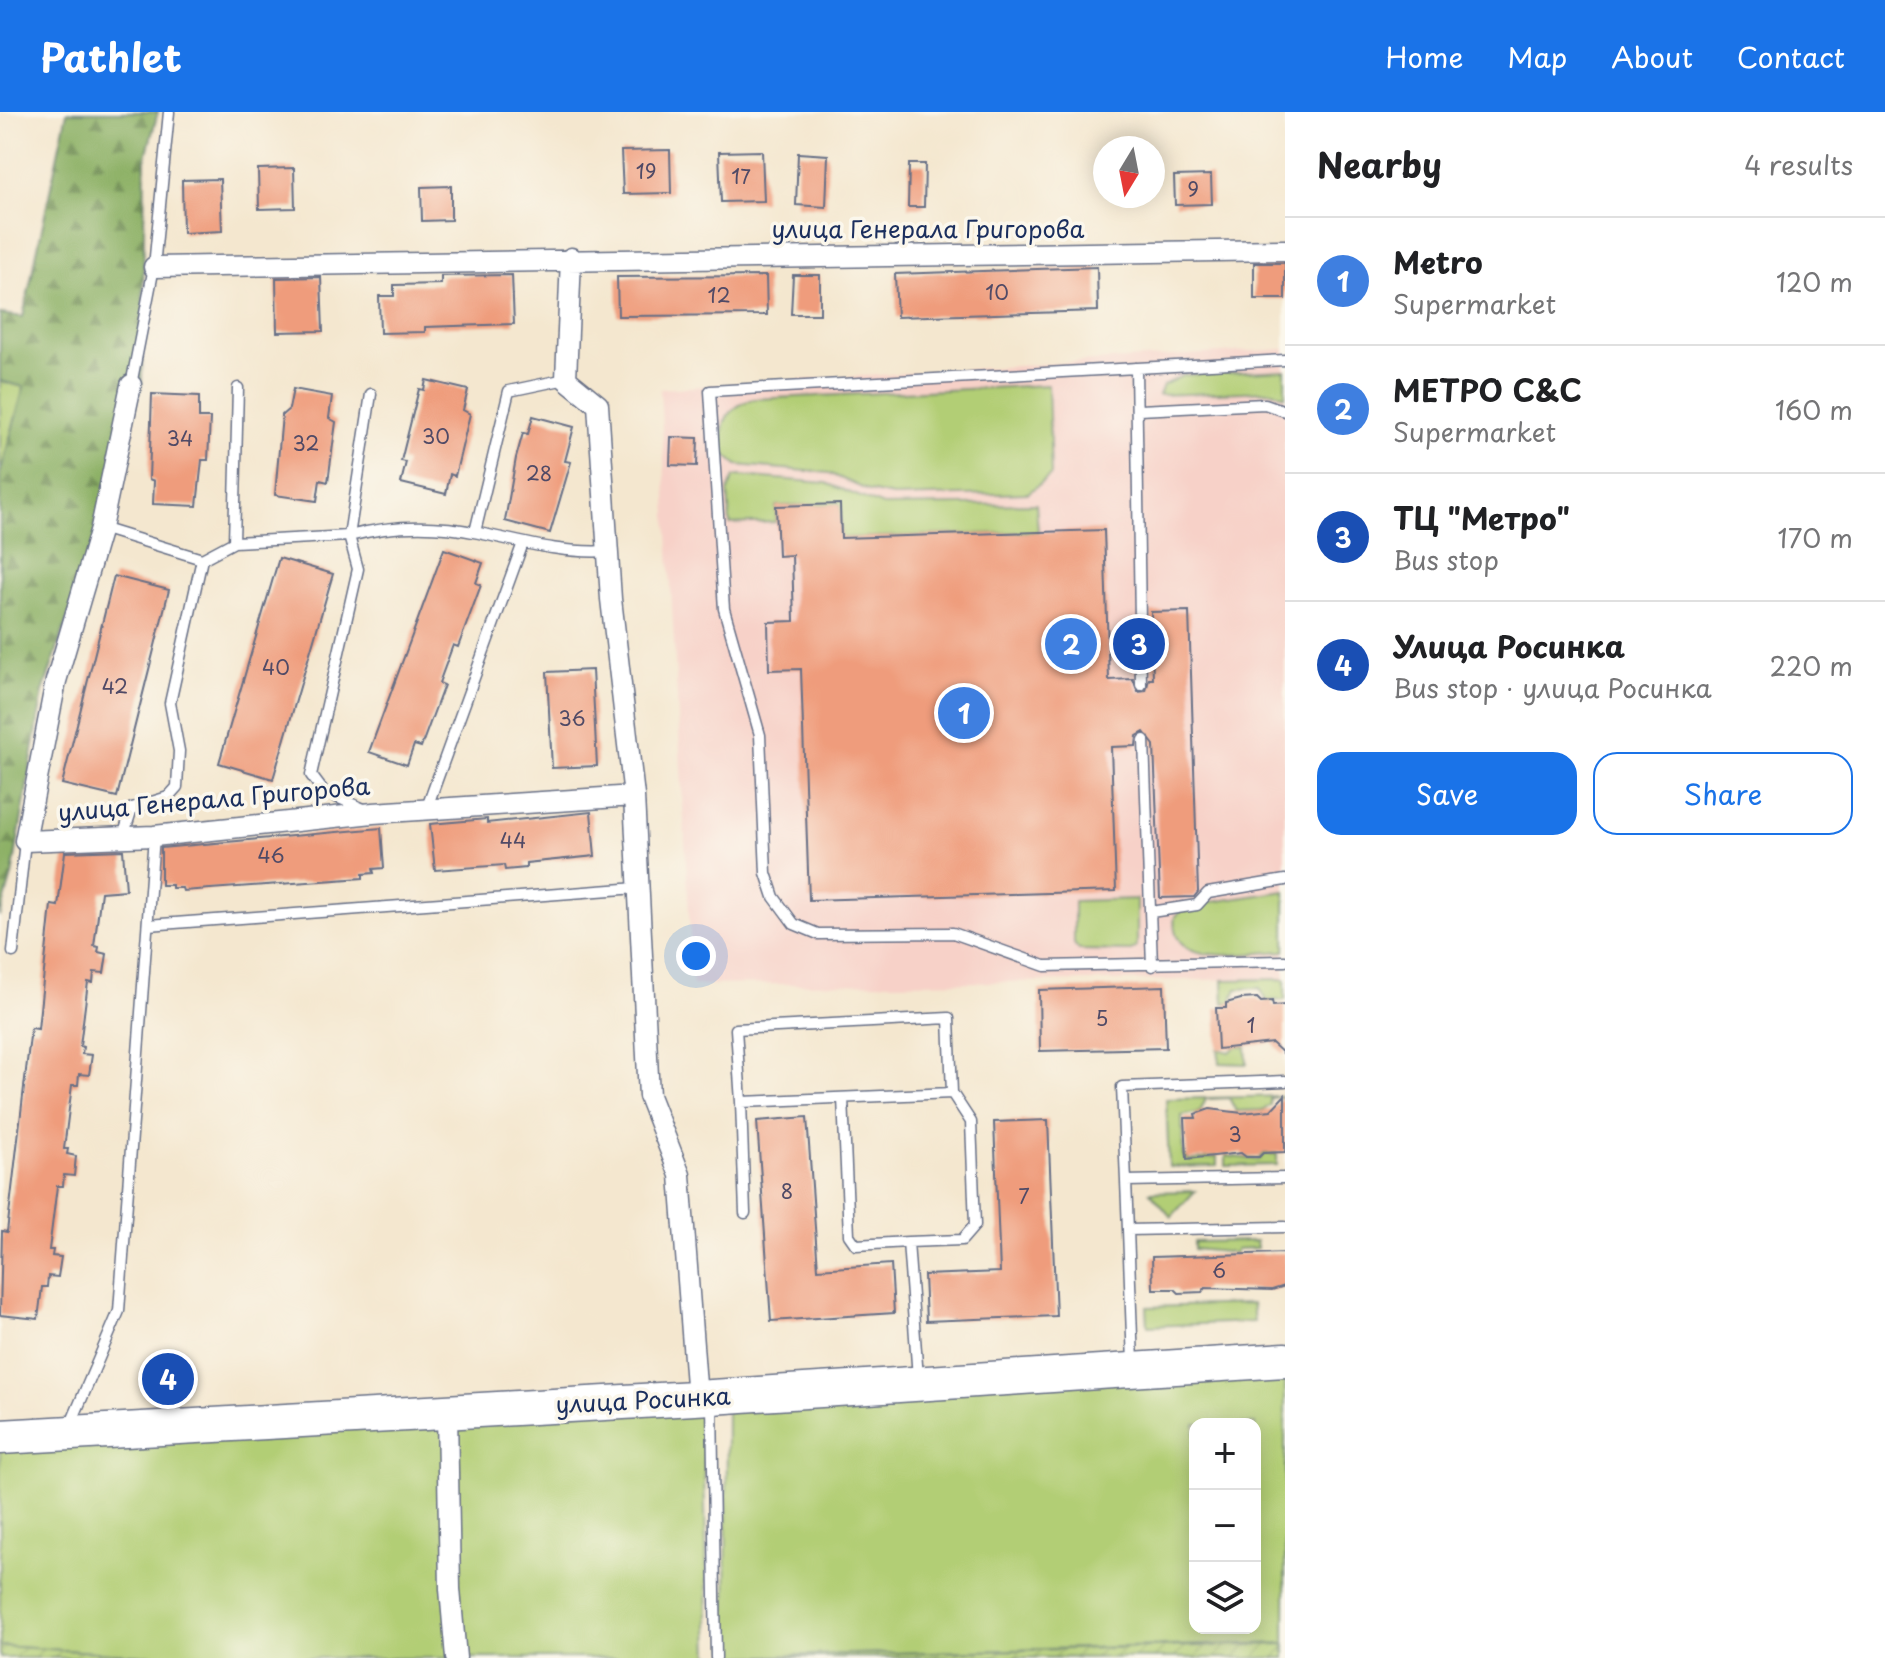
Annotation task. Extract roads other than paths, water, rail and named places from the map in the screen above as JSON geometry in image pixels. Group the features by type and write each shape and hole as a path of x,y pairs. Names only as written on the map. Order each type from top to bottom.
{"main road":[{"name":"улица Росинка","path":"0,1437 704,1398 1285,1360"}],"street":[{"name":"улица Генерала Григорова","path":"154,267 571,258 1285,250"},
{"path":"571,258 566,379 598,405 608,551 634,796 649,1096 680,1175 704,1398"},
{"name":"улица Генерала Григорова","path":"131,385 101,528 56,681 25,841 154,836 373,813 634,796"},
{"path":"447,1412 450,1589 456,1658"}],"lane":[{"path":"131,385 154,267 169,112"},
{"path":"1285,360 710,391 724,609 760,735 766,873 774,897 794,924 818,934 953,933 1045,966 1285,961"},
{"path":"1136,368 1141,685"},
{"path":"475,532 509,391 566,379"},
{"path":"234,542 238,388"},
{"path":"371,394 349,536 358,569 311,775 323,791 373,813"},
{"path":"1139,410 1265,404 1285,411"},
{"path":"101,528 202,559 234,542 349,536 387,526 475,532 577,553 608,551"},
{"path":"426,810 523,543"},
{"path":"123,837 132,808 168,797 177,787 179,751 170,703 202,559"},
{"path":"1144,740 1152,966"},
{"path":"67,1432 119,1311 154,836"},
{"path":"13,952 25,841"},
{"path":"1151,912 1197,905 1208,893 1285,880"},
{"path":"148,925 637,888"},
{"path":"745,1213 736,1029 949,1018 952,1093 971,1122 975,1225 962,1240 856,1245 849,1235 843,1098"},
{"path":"1133,1370 1122,1087 1285,1081"},
{"path":"741,1102 952,1093"},
{"path":"1126,1181 1285,1178"},
{"path":"1128,1230 1285,1227"},
{"path":"908,1242 919,1384"},
{"path":"704,1398 711,1474 716,1658"}],"place":[{"name":"МЕТРО С&С","path":"1071,644"},
{"name":"ТЦ \"Метро\"","path":"1139,644"},
{"name":"Metro","path":"964,713"},
{"name":"Улица Росинка","path":"168,1379"}]}
